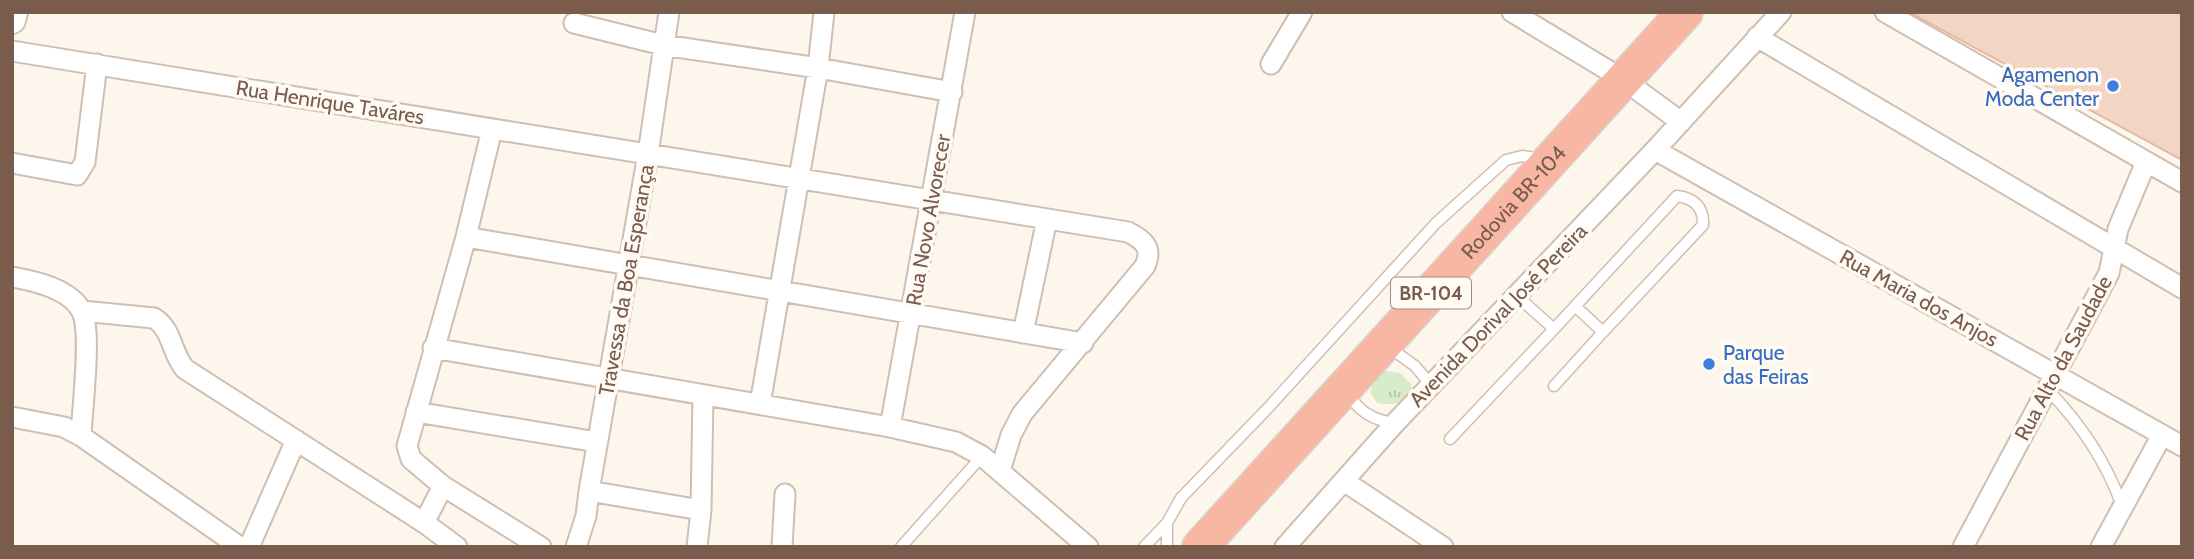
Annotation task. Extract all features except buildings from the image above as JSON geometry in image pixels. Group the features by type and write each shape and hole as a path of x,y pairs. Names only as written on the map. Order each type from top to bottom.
{"highway":[{"name":"Rodovia BR-104","path":"1200,547 1685,12"}],"street":[{"path":"12,20 14,12"},
{"name":"Travessa da Boa Esperança","path":"576,547 586,516 648,154 669,12"},
{"path":"760,404 818,68 824,12"},
{"name":"Rua Novo Alvorecer","path":"890,427 965,12"},
{"path":"1271,64 1302,12"},
{"path":"1513,12 1624,80 1681,122"},
{"name":"Avenida Dorival José Pereira","path":"1285,547 1431,384 1655,150 1781,12"},
{"path":"1885,12 2182,182"},
{"path":"574,23 663,45 818,68 951,92"},
{"path":"1757,37 2182,288"},
{"name":"Rua Henrique Taváres","path":"12,51 1128,232 1147,244 1149,251 1145,266 1083,343"},
{"path":"12,163 77,174 85,162 97,64"},
{"path":"492,129 466,237 433,348 407,452 416,465 443,486 541,547"},
{"name":"Rua Maria dos Anjos","path":"1655,150 2052,382 2182,446"},
{"name":"Rua Alto da Saudade","path":"1963,547 2109,273 2118,229 2146,162"},
{"path":"1023,333 1046,219"},
{"path":"466,237 1083,343"},
{"path":"12,277 36,281 56,290 82,312 87,330 81,436"},
{"path":"82,312 154,318 162,323 171,338 177,360 185,369 426,524 457,547"},
{"path":"1000,471 1011,435 1022,414 1083,343"},
{"path":"433,348 890,427 956,442 982,456 1088,547"},
{"path":"697,547 701,510 703,396"},
{"path":"416,412 597,442"},
{"path":"12,417 64,427 81,436 240,547"},
{"path":"2101,547 2162,435"},
{"path":"249,547 296,440"},
{"path":"1344,481 1443,547"},
{"path":"426,524 443,486"},
{"path":"589,491 701,510"},
{"path":"782,547 785,494"}],"lane":[{"path":"1144,547 1167,523 1181,498 1198,479 1268,408 1436,223 1506,160 1522,156 1551,160"},
{"path":"1450,439 1677,196 1692,200 1704,215 1703,225 1554,386"},
{"path":"1517,296 1554,329"},
{"path":"1576,306 1603,332"},
{"path":"1384,344 1415,366 1431,384"},
{"path":"2052,382 2100,456 2113,480 2123,508"},
{"path":"1345,387 1364,413 1378,421 1395,423"},
{"path":"901,547 982,456"},
{"path":"1167,523 1167,547"}],"green space":[{"path":"1385,371 1400,373 1411,384 1412,395 1396,404 1377,403 1370,392 1374,378"}],"place":[{"name":"Agamenon Moda Center","path":"2113,86"},
{"name":"Parque das Feiras","path":"1709,364"}]}
